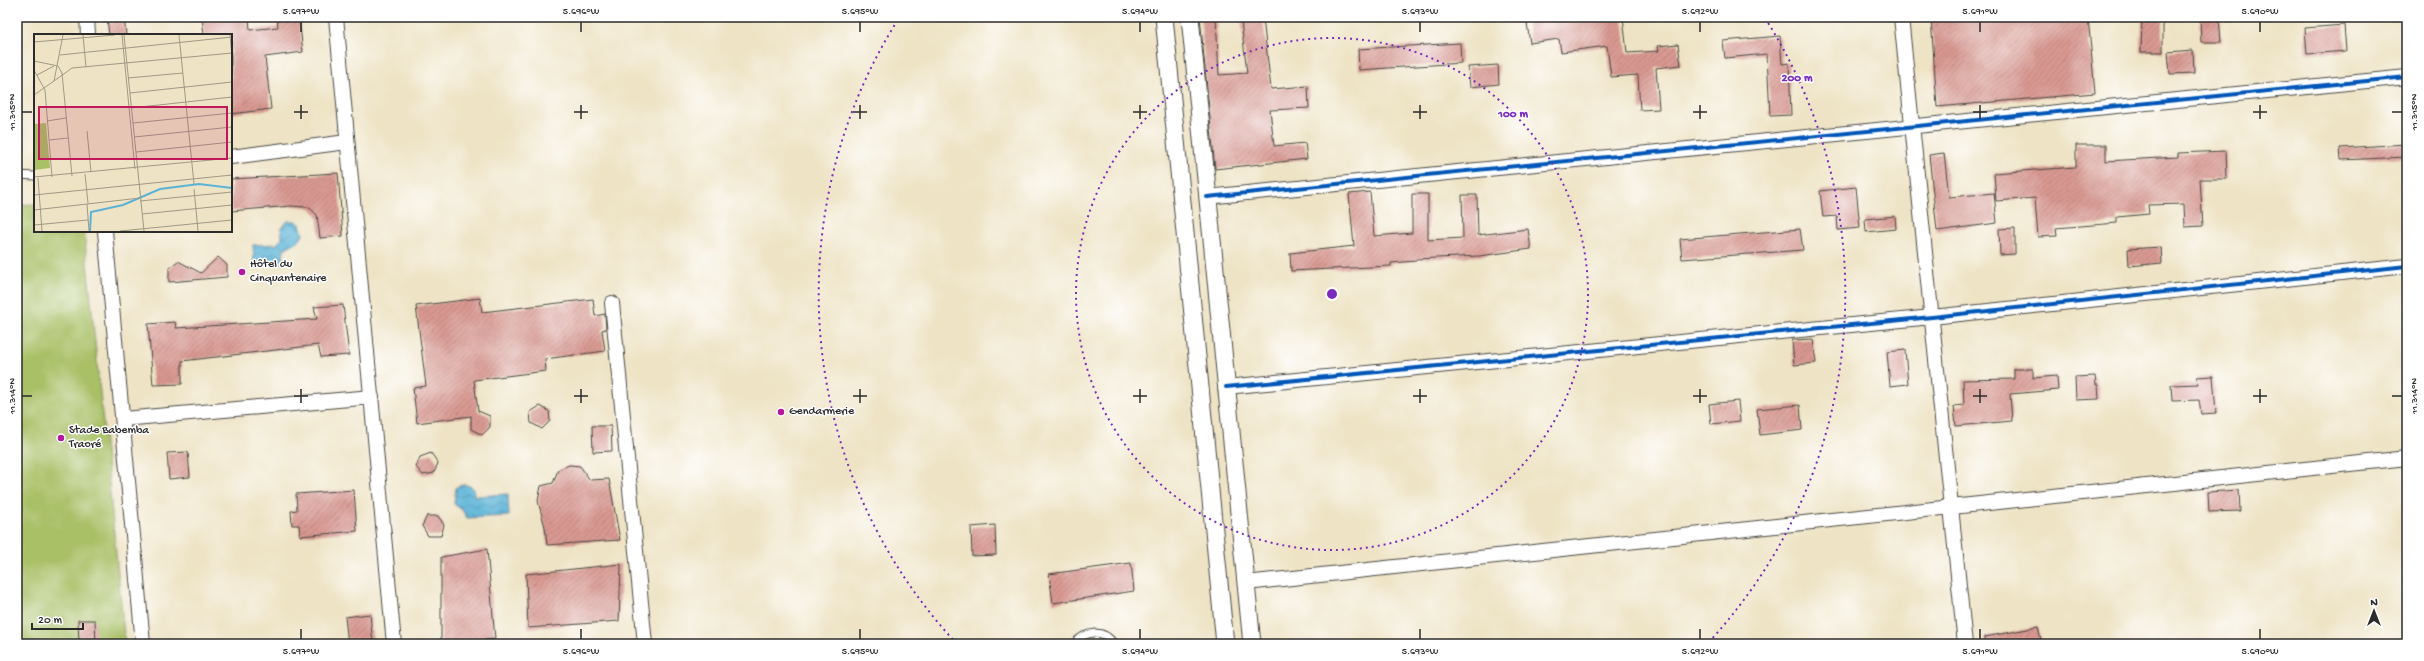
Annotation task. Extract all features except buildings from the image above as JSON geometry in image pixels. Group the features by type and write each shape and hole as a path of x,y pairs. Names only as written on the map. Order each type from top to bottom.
{"street":[{"path":"87,17 88,34"},
{"path":"336,17 394,644"},
{"path":"1164,17 1225,644"},
{"path":"1190,17 1252,644"},
{"path":"1901,17 1965,644"},
{"path":"1207,197 2407,77"},
{"path":"232,157 347,142"},
{"path":"106,232 143,644"},
{"path":"1226,387 1932,317 2407,266"},
{"path":"612,303 645,644"},
{"path":"124,419 372,397"},
{"path":"1246,583 2407,458"}],"lane":[{"path":"17,175 34,176"},
{"path":"1074,644 1085,635 1093,633 1108,637 1114,644"}],"green space":[{"name":"Stade Babemba Traoré","path":"34,204 34,232 84,232 125,644 17,644 17,205"}],"water":[{"path":"288,221 295,221 300,224 303,235 300,240 284,249 283,262 254,263 253,245 277,244 282,238 281,227"},
{"path":"464,484 472,487 475,496 508,494 509,516 467,518 462,510 454,504 456,487"}],"cycle path":[{"path":"1207,197 2407,77"},
{"path":"1226,387 1932,317 2407,266"}],"place":[{"name":"Hôtel du Cinquantenaire","path":"242,272"},
{"name":"Gendarmerie","path":"781,412"},
{"name":"Stade Babemba Traoré","path":"61,438"}]}
